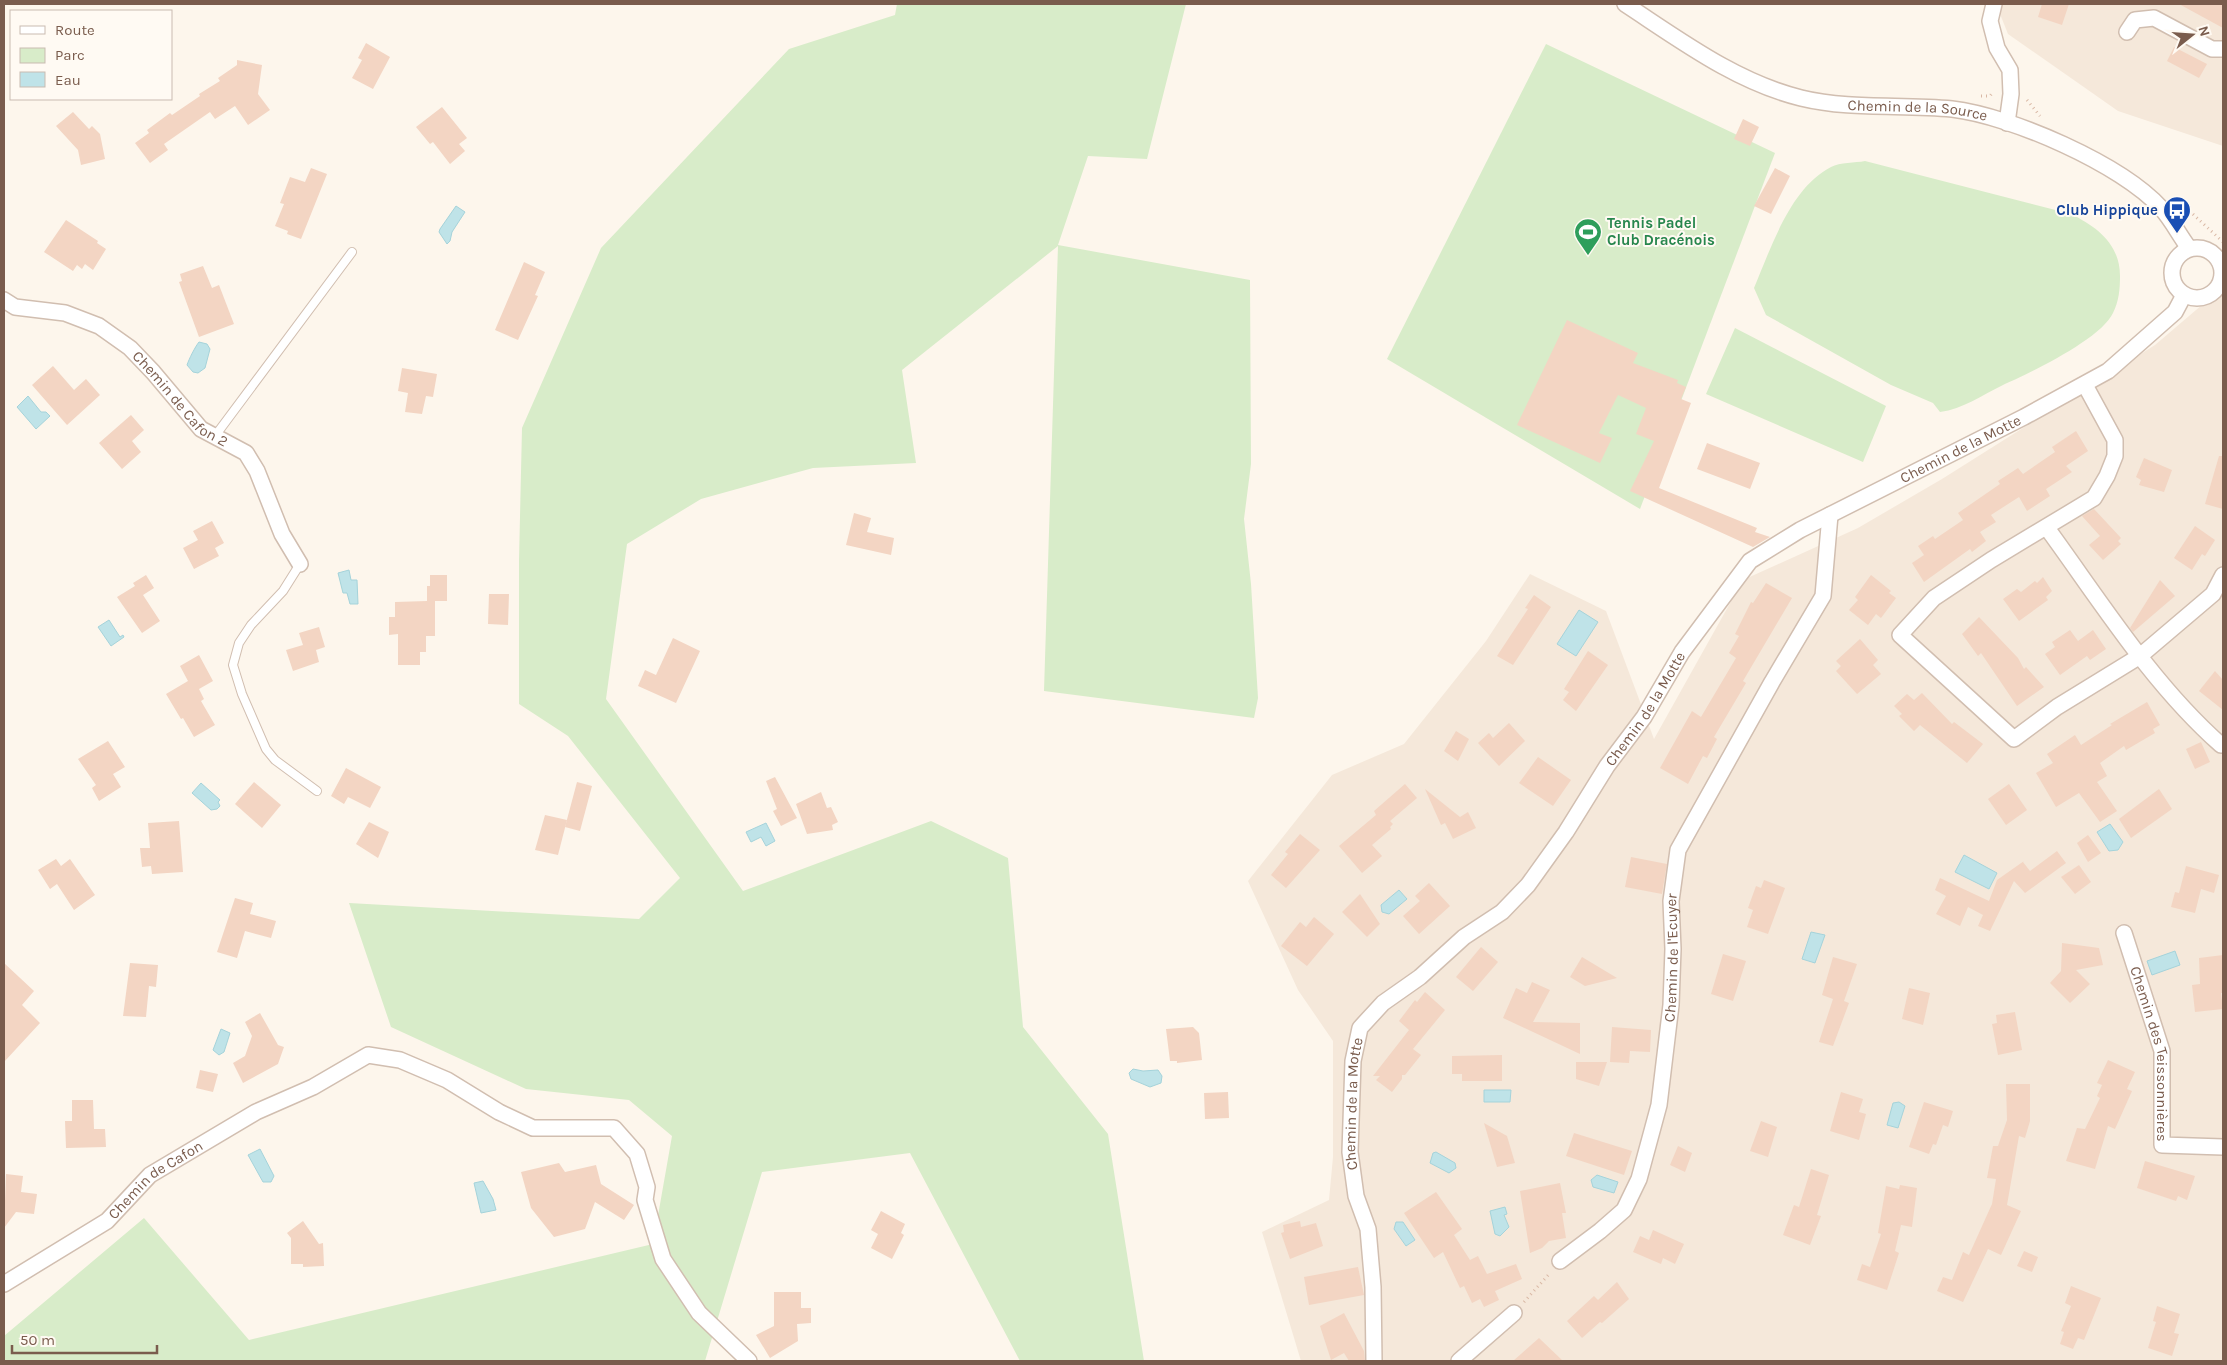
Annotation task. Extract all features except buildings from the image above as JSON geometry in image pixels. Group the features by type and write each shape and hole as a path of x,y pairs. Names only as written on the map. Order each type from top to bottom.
{"street":[{"name":"Chemin de la Source","path":"1625,4 1705,57 1758,83 1800,98 1837,105 1953,109 2007,123 2085,156 2127,180 2160,207 2189,248"},
{"path":"1994,4 1990,22 1997,48 2010,70 2011,94 2007,123"},
{"path":"2127,32 2135,20 2154,18 2212,49 2223,49"},
{"path":"2198,247 2206,249 2221,258 2220,295 2192,298 2184,294 2174,282 2172,274 2176,258 2189,248 2198,247"},
{"name":"Chemin de la Motte","path":"1374,1361 1373,1287 1368,1229 1356,1196 1350,1152 1352,1061 1360,1028 1383,1004 1420,977 1464,937 1502,912 1528,884 1566,832 1607,766 1644,717 1682,652 1750,561 1800,530 2085,385 2108,371 2175,312 2184,294"},
{"name":"Chemin de Cafon 2","path":"4,300 15,307 65,313 99,326 130,348 201,429 246,453 257,471 282,534 300,564"},
{"path":"2085,385 2115,440 2115,456 2107,476 2094,498 2047,528 1990,560 1934,598 1900,635 2014,740 2057,708 2140,656 2213,594 2223,575"},
{"name":"Chemin de l'Ecuyer","path":"1560,1261 1624,1210 1639,1179 1659,1106 1672,1005 1673,949 1670,901 1678,850 1772,682 1823,596 1830,515"},
{"path":"2047,528 2140,656 2195,722 2222,745"},
{"name":"Chemin des Teissonnières","path":"2124,933 2162,1051 2162,1145 2223,1147"},
{"name":"Chemin de Cafon","path":"4,1284 107,1221 150,1175 256,1112 313,1087 368,1055 400,1060 447,1080 499,1112 533,1128 614,1128 638,1154 647,1186 645,1200 663,1259 699,1313 748,1361"},
{"path":"1460,1361 1514,1313"}],"lane":[{"path":"215,436 352,252"},
{"path":"300,564 283,592 252,625 240,643 233,665 242,694 266,749 275,760 317,791"}],"path":[{"path":"1974,96 1990,96 1997,89"},
{"path":"1514,1313 1560,1261"}],"shaded area":[{"path":"1996,4 2223,4 2223,146 2118,111 2008,34"},
{"path":"2223,287 2223,1361 1301,1361 1262,1232 1329,1200 1333,1157 1333,1041 1298,990 1248,881 1332,775 1404,744 1486,641 1530,574 1606,611 1654,739 1743,580 1858,528 1942,479 2155,345"}],"green space":[{"path":"897,4 1186,4 1147,159 1088,156 1058,245 1250,280 1251,464 1244,519 1251,584 1258,698 1254,718 1044,691 1058,246 902,370 916,463 813,468 701,499 627,544 606,699 743,891 931,821 1008,858 1023,1027 1108,1134 1144,1361 1020,1361 910,1153 762,1172 705,1361 4,1361 4,1336 144,1218 249,1340 653,1244 672,1136 629,1100 526,1089 391,1027 349,903 639,919 680,878 568,736 519,704 519,561 522,428 601,248 789,49 895,15"},
{"name":"Tennis Padel Club Dracénois","path":"1546,44 1775,153 1640,509 1387,359"},
{"path":"1865,161 2071,214 2081,219 2105,238 2116,255 2119,265 2120,286 2113,313 2095,334 2064,354 1965,405 1940,412 1933,403 1891,385 1766,315 1754,288 1783,220 1793,204 1804,189 1831,167 1843,163"},
{"path":"1735,328 1886,406 1863,462 1706,394"}],"water":[{"path":"456,206 465,212 452,232 450,241 447,244 439,232"},
{"path":"199,342 207,344 210,349 205,368 198,373 193,372 187,365"},
{"path":"28,396 41,412 46,412 50,416 36,429 17,407"},
{"path":"349,570 351,580 357,580 358,604 350,604 347,593 343,593 338,573"},
{"path":"1579,610 1598,622 1576,656 1557,644"},
{"path":"109,620 120,637 123,635 124,637 111,646 98,627"},
{"path":"201,783 220,800 218,802 220,806 217,809 211,810 192,793"},
{"path":"766,823 775,841 766,846 761,837 751,842 746,832"},
{"path":"2110,824 2123,842 2118,850 2109,851 2097,832"},
{"path":"1964,855 1997,873 1989,889 1955,872"},
{"path":"1399,890 1407,899 1389,914 1382,912 1381,905"},
{"path":"1811,932 1825,935 1815,963 1802,959"},
{"path":"2175,951 2180,965 2152,975 2147,961"},
{"path":"221,1029 230,1033 224,1052 219,1055 213,1050"},
{"path":"1133,1069 1143,1071 1158,1070 1162,1076 1161,1083 1150,1087 1131,1079 1129,1073"},
{"path":"1484,1090 1511,1090 1510,1102 1484,1102"},
{"path":"1899,1102 1905,1106 1898,1128 1887,1125 1893,1103"},
{"path":"260,1149 274,1176 271,1182 263,1182 248,1155"},
{"path":"1436,1152 1455,1163 1456,1168 1449,1173 1430,1163 1433,1153"},
{"path":"1597,1175 1618,1182 1614,1193 1593,1187 1591,1180"},
{"path":"483,1181 493,1199 496,1210 481,1213 474,1183"},
{"path":"1505,1207 1507,1214 1504,1215 1509,1227 1500,1236 1495,1234 1490,1211"},
{"path":"1396,1222 1403,1222 1415,1240 1406,1246 1394,1229"}],"place":[{"name":"Club Hippique","path":"2177,234"},
{"name":"Tennis Padel Club Dracénois","path":"1588,256"}]}
